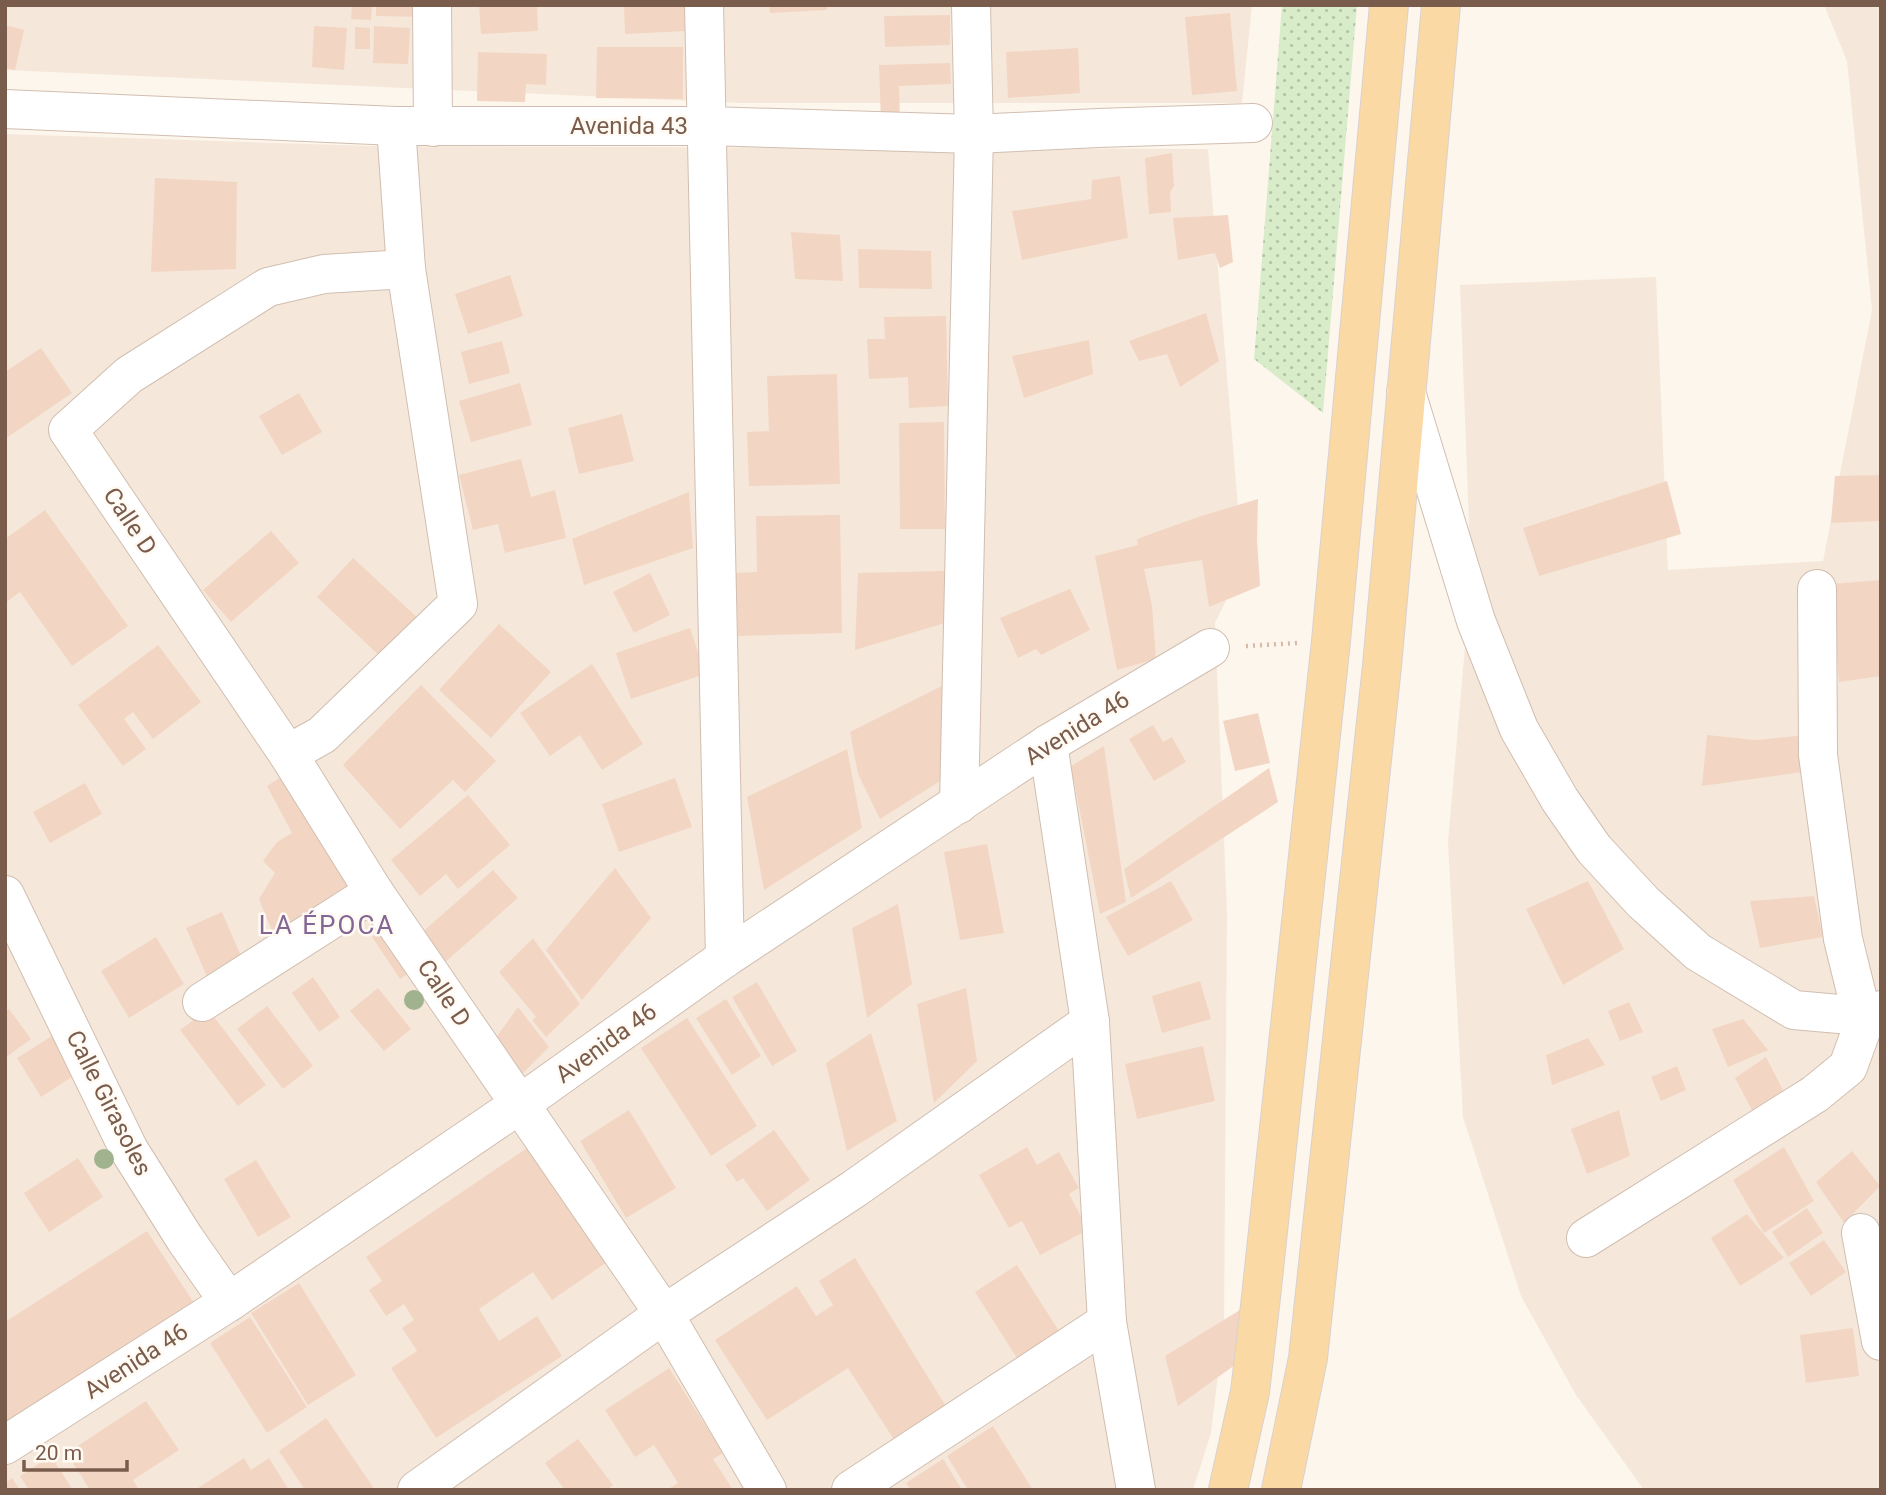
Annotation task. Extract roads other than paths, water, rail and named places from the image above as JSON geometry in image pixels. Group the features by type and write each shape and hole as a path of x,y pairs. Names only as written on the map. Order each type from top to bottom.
{"main road":[{"path":"1228,1490 1251,1392 1331,641 1390,5"},
{"path":"1281,1490 1308,1358 1382,666 1441,5"}],"street":[{"path":"288,754 322,735 458,604 406,269 415,126 432,5"},
{"path":"704,5 725,958"},
{"path":"959,804 974,134 971,5"},
{"name":"Avenida 43","path":"5,109 415,126 708,126 974,134 1253,123"},
{"name":"Calle D","path":"406,269 324,274 268,287 129,375 68,430 288,754 374,892 664,1314 766,1490"},
{"path":"1406,392 1476,621 1519,729 1560,800 1594,849 1643,902 1698,952 1735,976 1794,1010 1871,1013"},
{"path":"1586,1238 1815,1094 1848,1067 1861,1031 1871,1013 1843,939 1818,755 1816,589"},
{"name":"Avenida 46","path":"5,1445 229,1302 520,1104 725,958 1048,744 1210,648"},
{"path":"1048,744 1090,1023 1108,1322 1136,1490"},
{"path":"202,1002 374,892"},
{"name":"Calle Girasoles","path":"5,895 130,1150 185,1239 229,1302"},
{"path":"417,1490 664,1314 854,1189 1090,1023"},
{"path":"1861,1233 1881,1341"},
{"path":"851,1490 1108,1322"}],"district":[{"name":"LA ÉPOCA","path":"327,925"}]}
